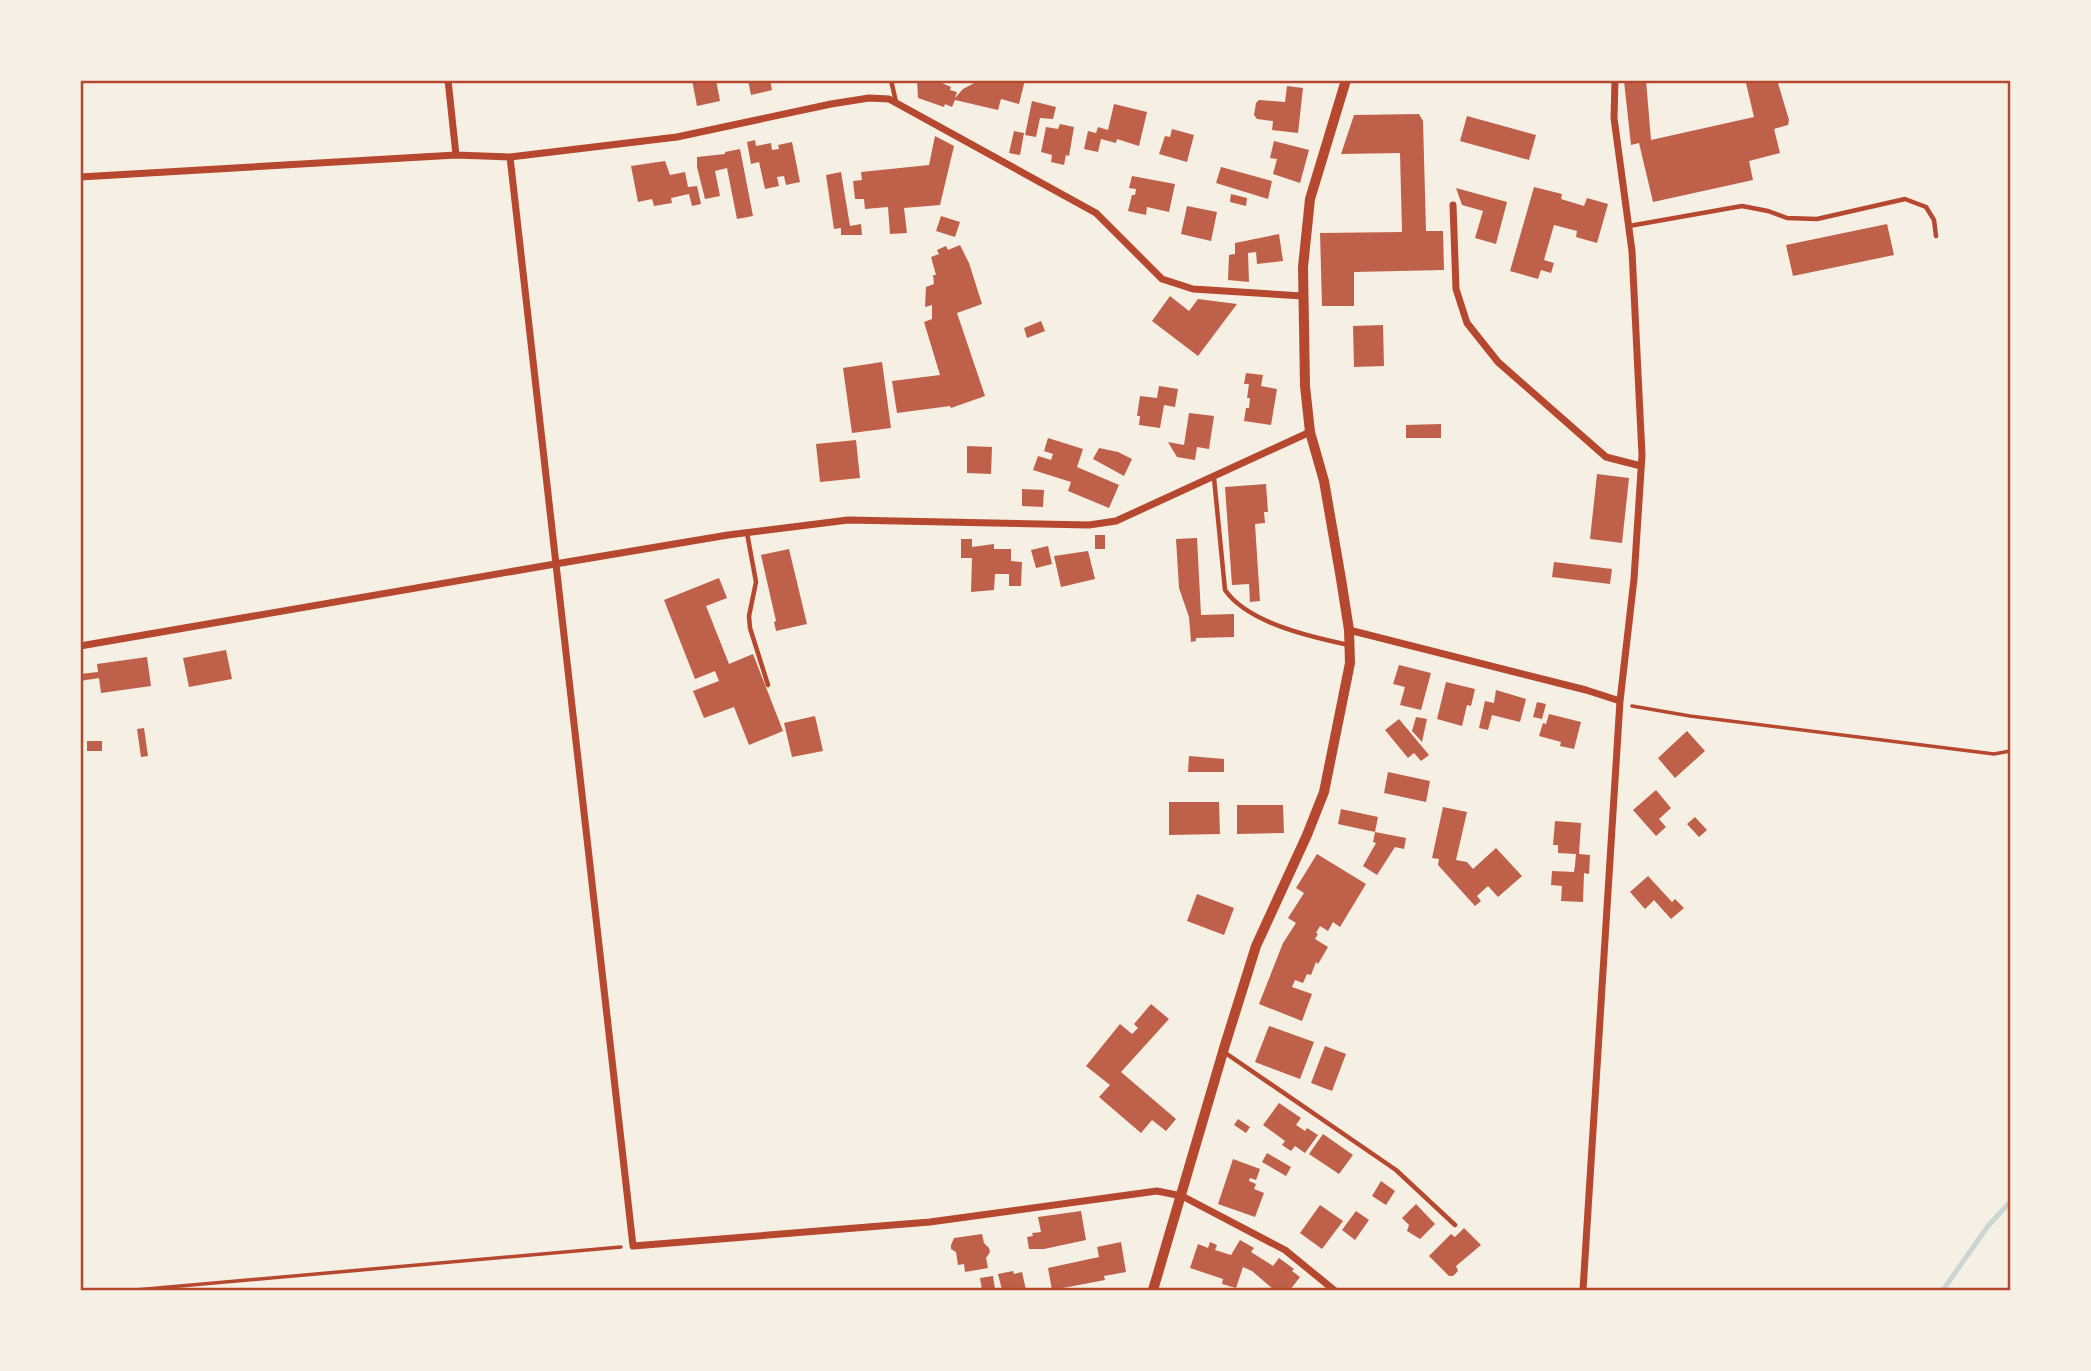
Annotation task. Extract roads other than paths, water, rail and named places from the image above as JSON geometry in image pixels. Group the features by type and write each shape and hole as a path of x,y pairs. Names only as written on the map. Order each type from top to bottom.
{"street":[{"path":"448,80 456,155"},
{"path":"1153,1290 1256,946 1324,792 1348,676 1349,630 1324,481 1310,432 1305,386 1303,296 1310,199 1346,80"},
{"path":"1583,1290 1620,701 1634,579 1641,466 1632,251 1614,118 1615,80"},
{"path":"80,177 456,155 510,157 677,137 869,98 889,99 1096,213 1162,279 1193,289 1303,296"},
{"path":"510,157 633,1246 930,1222 1157,1191 1182,1196 1285,1250 1334,1290"},
{"path":"1453,205 1457,289 1467,323 1498,362 1606,457 1641,466"},
{"path":"80,646 555,564 747,533 848,520 1089,525 1116,521 1310,432"},
{"path":"1349,630 1620,701"}],"lane":[{"path":"891,80 896,102"},
{"path":"1629,226 1742,206 1768,211 1787,219 1817,219 1905,200 1926,207 1934,220 1936,236"},
{"path":"1214,478 1225,590 1232,600 1267,622 1350,645"},
{"path":"747,533 756,582 749,622 768,685"},
{"path":"1223,1051 1396,1170 1455,1225"}],"waterway":[{"path":"1943,1290 1988,1226 2010,1202"}]}
